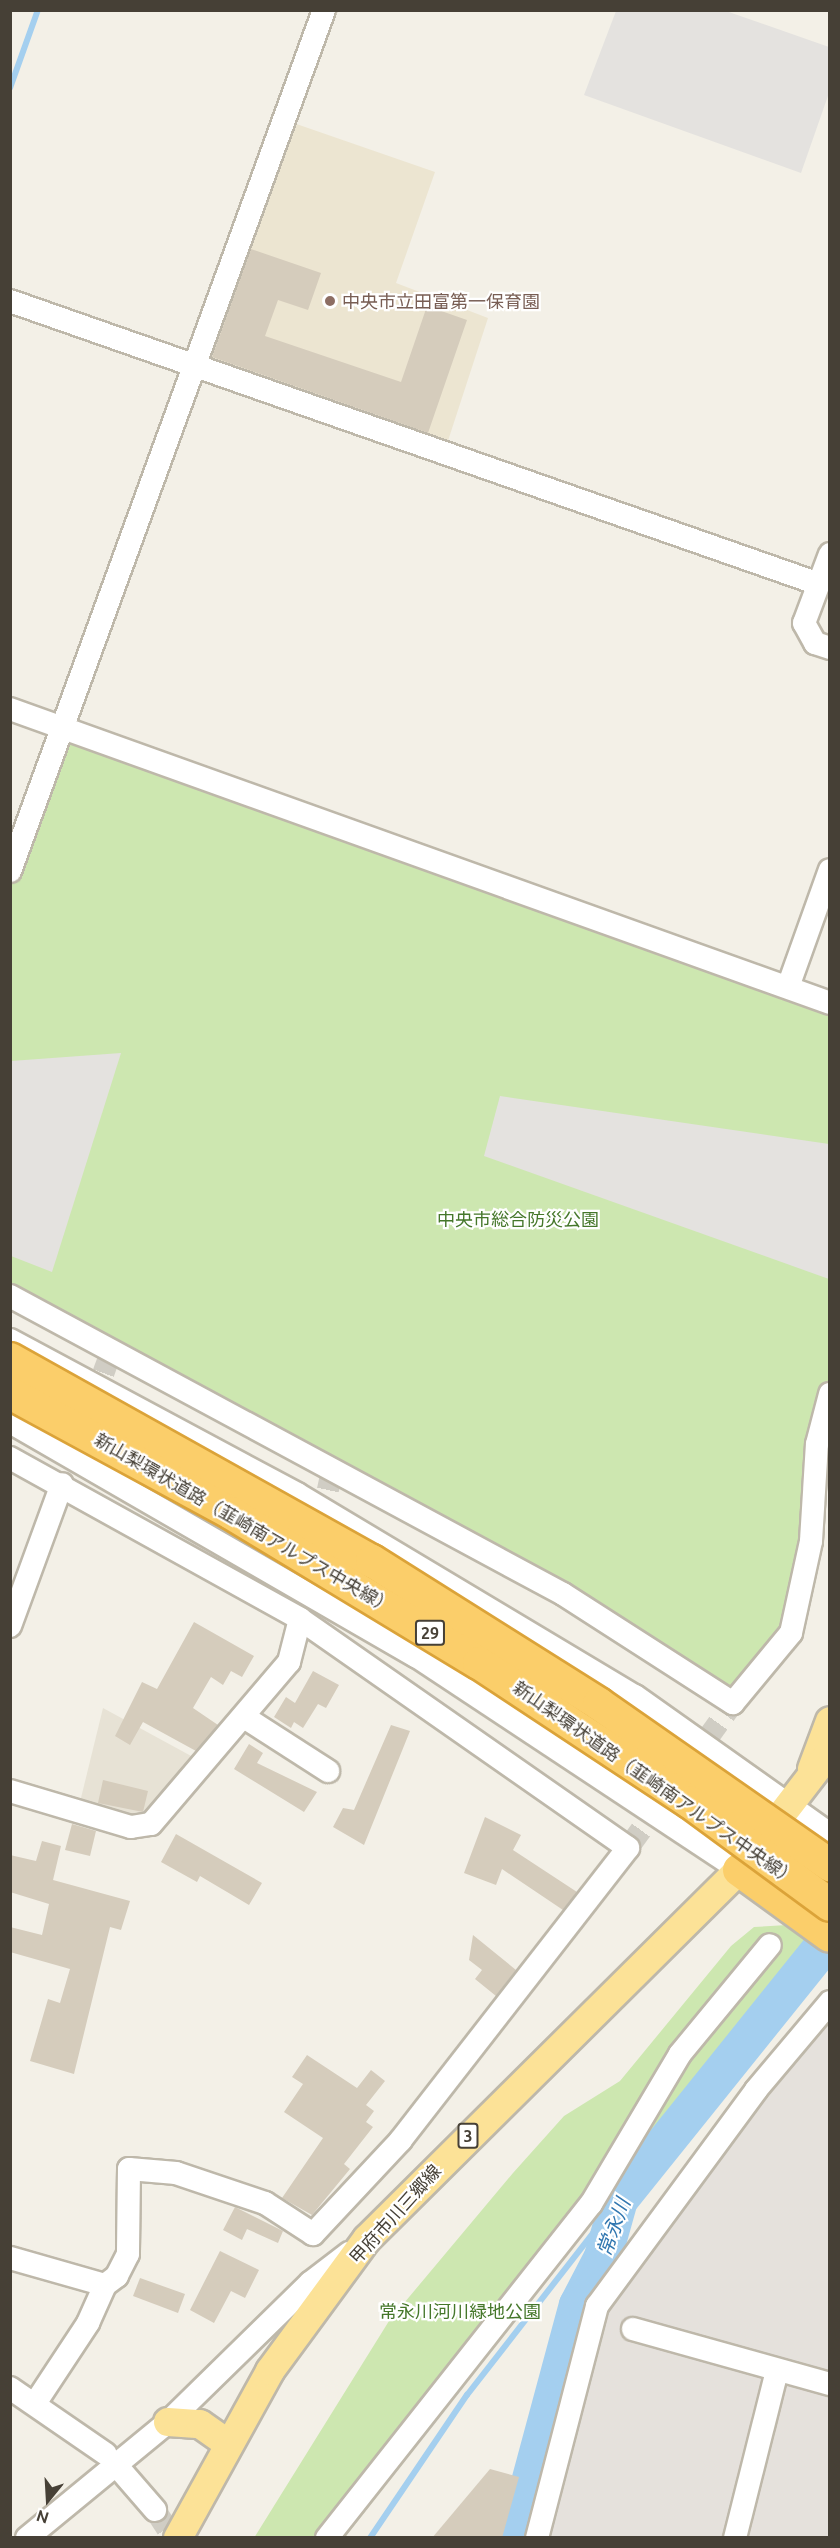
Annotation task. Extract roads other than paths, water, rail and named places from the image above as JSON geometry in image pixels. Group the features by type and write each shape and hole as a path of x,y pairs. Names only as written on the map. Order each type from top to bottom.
{"highway":[{"name":"新山梨環状道路（韮崎南アルプス中央線）","path":"10,1359 372,1561 599,1704 830,1865"},
{"name":"新山梨環状道路（韮崎南アルプス中央線）","path":"10,1393 231,1513 449,1644 690,1802 830,1905"},
{"path":"739,1870 830,1936"}],"main road":[{"name":"甲府市川三郷線","path":"811,1774 830,1721"},
{"name":"甲府市川三郷線","path":"178,2538 227,2443 270,2371 368,2239 739,1870 830,1752"},
{"path":"168,2422 200,2424 227,2443"}],"street":[{"path":"10,871 324,10"},
{"path":"10,301 196,363 819,584"},
{"path":"830,554 804,624 815,643 830,648"},
{"path":"10,709 830,1003"},
{"path":"788,987 830,870"},
{"path":"10,1296 563,1594 733,1703 791,1633 811,1541 817,1444 830,1394"},
{"path":"10,1340 297,1494 635,1696 830,1834"},
{"path":"10,1422 416,1656 739,1870"},
{"path":"10,1458 62,1484 300,1619 628,1848 401,2140 313,2234 265,2203 176,2174 129,2169 128,2254 117,2276 105,2284 88,2323 36,2403"},
{"path":"10,1626 62,1484"},
{"path":"10,1791 131,1827 151,1824 290,1662 300,1619"},
{"path":"244,1717 328,1771"},
{"path":"327,2538 591,2204 680,2054 770,1945"},
{"path":"537,2538 597,2306 756,2090 830,2002"},
{"path":"27,2538 168,2422 310,2283 368,2239"},
{"path":"10,2258 105,2284"},
{"path":"633,2328 777,2371 830,2384"},
{"path":"735,2538 777,2371"},
{"path":"10,2388 36,2403 106,2454"},
{"path":"123,2473 155,2511"}],"waterway":[{"path":"10,88 38,10"},
{"name":"常永川","path":"515,2538 578,2305 603,2257 619,2200 830,1938"},
{"path":"370,2538 467,2395 619,2200"}],"tunnel":[{"path":"92,1404 113,1347"},
{"path":"300,1619 332,1471"},
{"path":"628,1848 733,1703"},
{"path":"155,2510 173,2538"}],"place":[{"name":"中央市立田富第一保育園","path":"330,301"}],"park label":[{"name":"中央市総合防災公園","path":"518,1219"},
{"name":"常永川河川緑地公園","path":"460,2311"}]}
